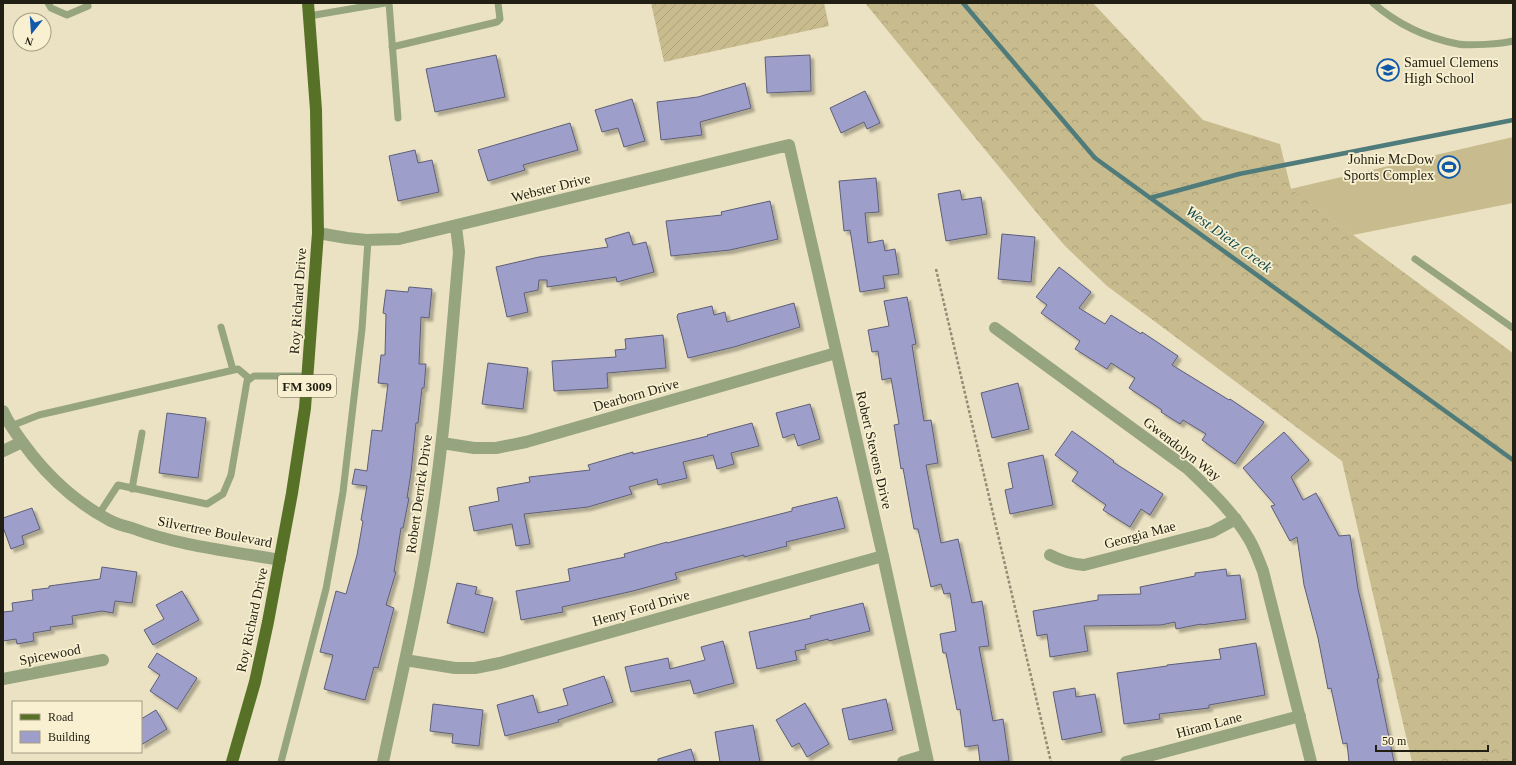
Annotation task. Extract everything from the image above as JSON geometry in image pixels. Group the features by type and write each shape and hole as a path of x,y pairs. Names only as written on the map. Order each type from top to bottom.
{"main road":[{"name":"Roy Richard Drive","path":"232,762 255,682 280,560 306,408 318,233 316,110 308,3"}],"street":[{"name":"Webster Drive","path":"318,233 368,240 399,239 789,145"},
{"name":"Robert Stevens Drive","path":"789,145 883,556 927,759"},
{"name":"Robert Derrick Drive","path":"383,762 426,556 442,443 459,252 456,226"},
{"name":"Gwendolyn Way","path":"995,328 1188,469 1214,493 1236,519 1250,541 1263,571 1300,716 1310,762"},
{"name":"Dearborn Drive","path":"442,443 474,448 496,448 526,442 836,353"},
{"name":"Silvertree Boulevard","path":"3,411 22,442 58,485 85,505 110,520 148,534 184,544 280,560"},
{"path":"3,451 22,442"},
{"name":"Georgia Mae","path":"1050,555 1061,561 1084,565 1212,532 1236,519"},
{"name":"Henry Ford Drive","path":"405,660 455,668 476,668 500,663 883,556"},
{"name":"Spicewood","path":"3,679 102,660"},
{"name":"Hiram Lane","path":"1126,762 1300,716"},
{"path":"903,762 927,759"}],"lane":[{"path":"48,3 51,8 67,15 88,6"},
{"path":"310,16 385,3"},
{"path":"389,3 398,118"},
{"path":"392,47 497,22 500,19 498,3"},
{"path":"1373,3 1383,12 1417,32 1459,44 1505,43 1513,41"},
{"path":"281,762 326,588 343,492 362,329 368,240"},
{"path":"1416,259 1513,328"},
{"path":"221,327 233,370"},
{"path":"11,426 39,415 238,369 250,379"},
{"path":"99,514 118,485 206,504 223,494 231,475 247,381 254,376 308,376"},
{"path":"132,489 142,433"}],"path":[{"path":"936,269 1050,762"}],"green space":[{"path":"651,3 824,3 829,26 664,62"},
{"path":"865,3 1093,3 1203,120 1280,144 1291,189 1513,353 1513,762 1412,762 1342,461 1107,286 1065,246"},
{"name":"Johnie McDow Sports Complex","path":"1513,137 1513,203 1353,235 1290,189"}],"building":[{"path":"496,55 505,97 435,112 426,69"},
{"path":"810,55 811,91 767,93 765,57"},
{"path":"745,83 751,108 700,122 702,135 661,140 657,102 698,97"},
{"path":"865,91 880,123 867,129 864,122 841,133 830,108"},
{"path":"632,99 645,141 624,147 618,128 602,132 595,110"},
{"path":"570,123 578,150 523,165 525,170 488,181 478,150"},
{"path":"415,150 418,163 432,160 439,192 398,201 389,156"},
{"path":"876,178 879,212 865,213 868,243 883,240 885,251 895,249 899,274 883,276 885,288 860,292 850,230 844,231 839,181"},
{"path":"960,190 962,200 981,197 987,234 946,241 938,194"},
{"path":"770,201 778,239 730,250 671,256 666,221 722,215 721,212"},
{"path":"629,232 633,245 646,242 654,272 617,282 616,277 547,287 547,280 539,280 538,290 524,293 528,312 507,317 496,267 539,257 608,247 605,239"},
{"path":"1002,234 1035,237 1031,282 998,279"},
{"path":"1059,267 1091,292 1079,308 1105,324 1111,315 1141,334 1142,332 1178,356 1172,365 1229,400 1230,399 1264,422 1235,464 1202,440 1206,434 1183,420 1180,424 1129,388 1135,378 1111,363 1107,369 1075,349 1080,341 1041,313 1047,305 1036,297"},
{"path":"409,287 432,289 429,318 421,317 419,364 426,364 424,388 422,388 418,423 416,423 407,498 409,498 403,528 401,528 394,572 396,572 386,605 394,608 378,668 374,667 365,700 324,689 333,655 320,652 336,591 346,594 357,555 367,486 352,484 355,469 367,471 372,430 382,431 388,384 378,383 381,355 385,355 386,314 383,313 386,290 408,292"},
{"path":"907,297 916,344 912,345 924,421 931,420 938,463 926,465 941,543 958,539 972,603 982,601 989,646 979,647 993,721 1003,719 1009,761 980,762 978,745 965,747 960,709 957,710 946,653 943,653 940,634 956,631 950,593 944,594 941,584 931,587 918,529 914,529 903,468 901,469 894,425 899,424 891,378 882,380 878,351 872,352 868,330 889,326 884,301"},
{"path":"794,303 800,327 734,347 688,358 677,317 678,314 712,306 714,315 725,312 727,322"},
{"path":"663,335 666,368 607,373 608,388 554,391 552,361 616,357 615,350 626,349 625,339"},
{"path":"488,363 528,368 523,409 482,404"},
{"path":"1018,383 1029,429 992,438 981,393"},
{"path":"810,404 820,439 798,446 794,434 783,438 776,413"},
{"path":"167,413 206,418 198,478 159,473"},
{"path":"752,423 759,446 731,453 734,464 717,469 713,455 683,462 687,478 658,485 657,479 629,487 632,494 588,507 524,514 530,544 516,546 512,524 474,531 469,507 499,501 497,488 530,482 529,477 590,470 588,465 633,452 633,454 708,436 707,435"},
{"path":"1072,431 1114,461 1113,462 1163,494 1150,515 1141,509 1130,527 1103,510 1106,505 1072,481 1078,472 1055,455"},
{"path":"1284,432 1309,460 1291,477 1303,500 1316,493 1339,536 1350,535 1358,589 1379,678 1377,679 1394,762 1349,762 1347,743 1343,744 1331,688 1328,689 1318,638 1304,585 1297,537 1290,541 1271,506 1275,505 1243,468"},
{"path":"1043,455 1053,505 1010,514 1005,490 1013,488 1008,463"},
{"path":"837,497 845,528 786,542 787,546 744,557 744,555 675,573 677,579 633,591 562,607 563,612 521,620 516,591 570,581 568,569 625,557 624,554 792,511 792,508"},
{"path":"32,508 40,529 22,536 24,544 11,549 3,527 3,518"},
{"path":"102,567 137,572 132,603 115,601 113,613 102,611 72,616 73,624 50,627 51,630 33,633 34,641 17,644 16,639 3,641 3,612 13,611 12,603 33,600 32,590 49,588 49,586 100,579"},
{"path":"1226,569 1227,576 1240,575 1246,619 1201,624 1176,629 1175,622 1161,625 1084,626 1088,651 1050,657 1047,634 1037,636 1033,611 1098,600 1098,595 1141,594 1140,587 1195,576 1195,573"},
{"path":"457,583 477,587 475,594 493,598 484,633 447,623"},
{"path":"182,591 199,620 153,645 144,630 164,619 156,605"},
{"path":"863,603 870,631 805,645 806,649 795,651 797,660 757,669 749,632 811,618 810,616"},
{"path":"723,641 734,683 694,694 690,680 631,692 625,667 668,658 670,669 705,660 701,647"},
{"path":"1256,643 1265,695 1209,705 1209,708 1159,714 1160,719 1124,724 1117,673 1167,665 1221,659 1219,649"},
{"path":"157,653 197,678 177,709 150,691 160,675 148,667"},
{"path":"604,676 613,702 558,720 559,722 505,736 497,705 533,695 538,713 568,705 563,689"},
{"path":"1075,688 1076,697 1095,694 1102,732 1062,740 1053,692"},
{"path":"886,699 893,730 849,740 842,709"},
{"path":"805,703 829,744 807,757 799,743 792,747 776,720"},
{"path":"433,704 483,710 479,746 452,743 453,734 430,731"},
{"path":"156,710 167,729 142,744 142,718"},
{"path":"753,725 760,762 720,762 715,732"},
{"path":"691,749 695,762 658,762 658,759"}],"waterway":[{"name":"West Dietz Creek","path":"963,3 1095,158 1513,460"},
{"path":"1150,198 1239,174 1513,120"}],"place":[{"name":"Samuel Clemens High School","path":"1388,70"},
{"name":"Johnie McDow Sports Complex","path":"1449,167"}]}
